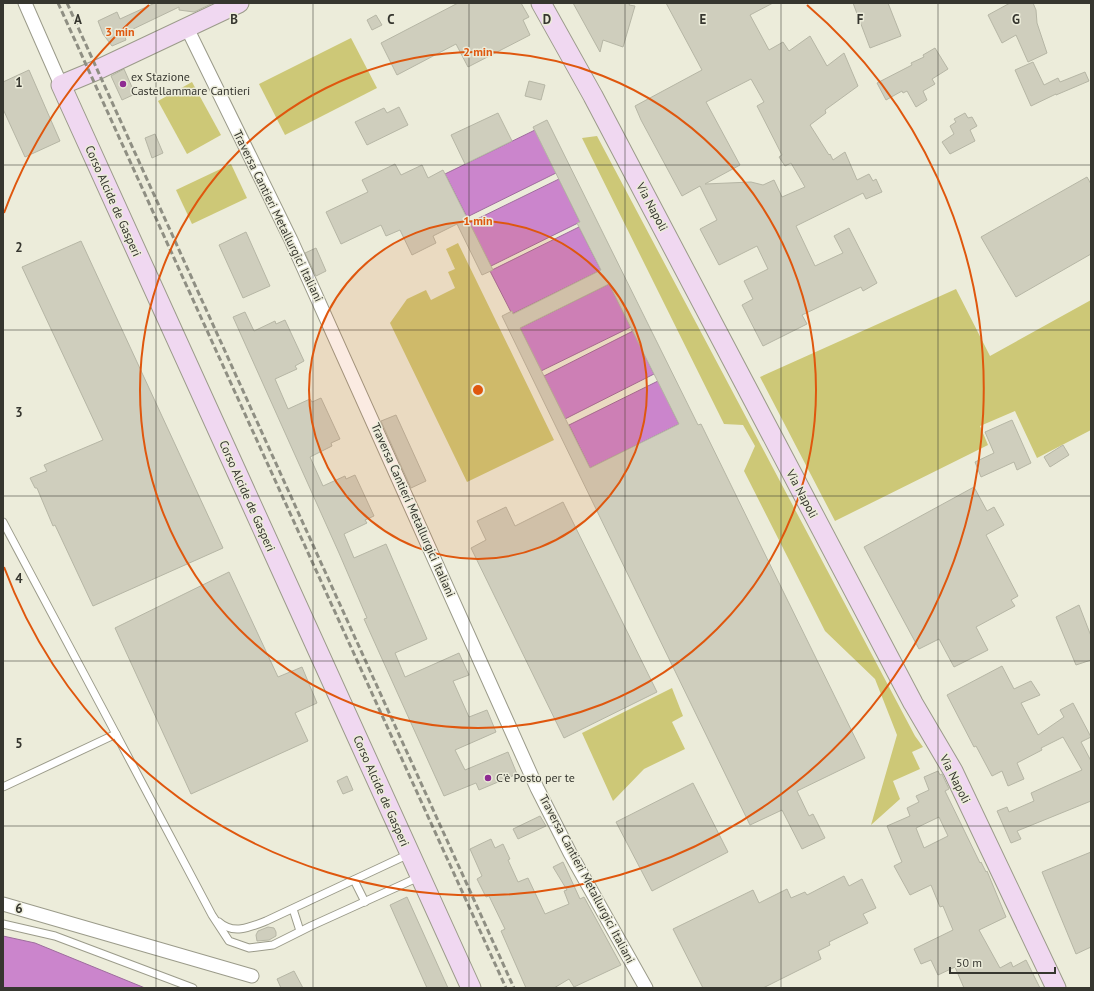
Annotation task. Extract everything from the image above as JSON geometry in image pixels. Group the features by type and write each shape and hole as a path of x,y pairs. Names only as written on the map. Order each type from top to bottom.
{"street":[{"name":"Corso Alcide de Gasperi","path":"25,3 471,988"},
{"path":"61,85 239,3"},
{"name":"Via Napoli","path":"541,3 593,96 913,703 952,771 1056,988"},
{"name":"Traversa Cantieri Metallurgici Italiani","path":"187,28 291,240 538,788 570,852 646,988"},
{"path":"3,904 252,976"}],"lane":[{"path":"3,522 212,915 229,941 249,948 273,945 300,931 420,876"},
{"path":"3,787 116,734"},
{"path":"212,915 225,927 244,929 293,909 410,853"},
{"path":"354,880 365,902"},
{"path":"293,909 300,931"},
{"path":"3,924 55,936 193,988"}],"shaded area":[{"path":"351,38 377,88 285,135 259,84"},
{"path":"192,82 221,135 187,154 158,101"},
{"path":"535,130 556,173 467,217 445,174"},
{"path":"597,136 915,736 923,747 912,752 920,769 893,781 900,799 871,825 897,735 875,679 825,631 744,471 755,446 743,425 724,424 582,138"},
{"path":"231,164 247,198 192,224 176,190"},
{"path":"559,179 580,222 491,266 469,223"},
{"path":"579,227 601,270 512,314 490,271"},
{"path":"458,243 554,440 467,482 390,323 407,299 426,290 431,300 455,288 448,272 455,269 446,249"},
{"path":"609,284 631,327 541,371 520,328"},
{"path":"956,289 990,356 1091,300 1091,430 1037,458 1015,411 980,426 988,445 835,521 760,377"},
{"path":"633,331 654,374 565,419 544,376"},
{"path":"658,381 679,424 590,468 569,425"},
{"path":"672,688 683,716 672,722 685,749 644,769 613,801 582,733"},
{"path":"3,936 35,943 145,988 3,988"}],"building":[{"path":"155,3 213,3 194,12 179,10 179,7 129,31 130,34 125,37 126,40 112,46 103,34 98,21 117,12 120,19"},
{"path":"458,3 521,3 529,17 523,20 530,35 468,67 456,44 397,75 381,43"},
{"path":"573,3 630,3 629,5 635,6 623,47 603,40 600,52"},
{"path":"666,3 773,3 750,15 769,50 783,42 789,51 810,36 827,66 844,53 858,86 825,110 826,113 810,125 833,160 845,152 857,180 869,174 873,181 876,179 882,192 866,199 863,193 796,226 815,266 843,253 834,236 849,228 877,283 863,291 861,287 802,315 807,324 763,346 742,305 753,299 744,281 768,269 757,246 719,265 700,229 717,220 700,186 682,196 635,106 702,70","holes":["751,79 764,102 757,106 782,155 779,157 785,166 791,163 805,187 782,197 774,180 763,185 751,182 705,184 740,165 706,102"]},
{"path":"853,3 888,3 901,36 870,48"},
{"path":"1010,3 1033,3 1036,10 1037,23 1047,53 1028,62 1016,35 1002,43 988,15"},
{"path":"376,15 382,25 372,30 367,20"},
{"path":"935,48 948,69 932,79 935,84 923,91 927,100 916,107 907,91 903,93 902,91 886,100 877,83 912,65 911,63 924,57 923,55"},
{"path":"1033,62 1044,85 1058,78 1060,82 1085,72 1089,81 1031,106 1015,70"},
{"name":"ex Stazione Castellammare Cantieri","path":"124,69 135,94 122,100 111,76"},
{"path":"29,70 60,141 25,157 3,109 3,82"},
{"path":"529,81 545,85 541,100 525,96"},
{"path":"399,107 408,125 367,145 355,122 384,108 387,113"},
{"path":"498,113 512,141 465,164 451,135"},
{"path":"965,113 968,118 972,117 977,126 970,130 975,141 950,154 942,142 954,134 950,126 956,122 954,119"},
{"path":"547,120 698,425 701,424 865,758 797,791 809,816 813,814 825,838 802,849 782,810 750,825 502,316 512,311 513,314 601,270 577,223 580,222 533,127","holes":["609,284 679,424 590,468 520,328"]},
{"path":"155,134 163,153 152,158 145,138"},
{"path":"395,164 401,175 422,165 428,178 443,170 493,270 482,275 457,224 433,236 436,243 412,255 400,230 386,236 381,225 341,244 326,212 368,192 362,180"},
{"path":"1087,177 1091,184 1091,254 1016,297 981,237"},
{"path":"246,232 270,286 243,298 219,245"},
{"path":"81,241 223,548 93,606 55,525 53,526 37,488 35,488 30,478 47,471 44,465 103,440 22,267"},
{"path":"316,248 326,271 316,276 305,253"},
{"path":"245,312 254,331 275,321 276,324 285,320 304,361 295,366 297,369 275,379 288,409 310,399 312,402 321,398 340,439 331,443 332,446 310,457 323,486 345,476 346,479 355,475 374,516 365,520 367,523 344,534 354,558 386,544 427,639 395,653 405,677 459,653 469,675 453,681 469,717 487,710 496,732 455,750 465,770 508,752 517,774 479,790 476,783 444,796 364,619 367,618 339,553 233,317"},
{"path":"396,415 426,481 411,488 381,421"},
{"path":"1012,420 1031,463 1017,470 1014,462 981,477 975,462 994,453 985,432"},
{"path":"1063,445 1069,455 1050,467 1044,457"},
{"path":"974,487 987,511 994,507 1004,525 986,535 1018,596 1011,600 1015,606 976,627 988,650 954,667 939,639 919,649 864,547"},
{"path":"563,502 657,692 564,738 471,548 486,540 477,521 506,507 515,526"},
{"path":"229,572 278,677 302,667 317,703 295,713 308,741 191,794 115,628"},
{"path":"1079,605 1091,636 1091,660 1076,665 1056,617"},
{"path":"1002,666 1014,689 1031,681 1040,695 1021,703 1038,735 1064,717 1060,710 1073,703 1091,737 1081,742 1091,761 1091,801 1017,831 1021,839 1011,843 997,811 1007,807 1009,812 1034,801 1031,793 1082,770 1063,737 1041,748 1042,750 1017,763 1024,779 1008,786 1002,771 992,776 976,746 974,747 947,695"},
{"path":"938,771 940,775 942,774 949,789 945,791 980,863 981,862 986,872 987,871 1006,917 979,930 1000,968 1011,962 1013,967 1026,960 1040,988 964,988 955,967 938,975 931,960 921,964 914,949 953,930 943,906 940,907 931,885 910,895 894,866 902,862 887,826 910,816 907,808 919,802 916,796 929,790 924,777","holes":["939,817 948,836 924,848 916,828"]},
{"path":"347,776 353,790 343,794 337,781"},
{"path":"693,783 728,852 652,891 616,822"},
{"path":"540,816 546,826 518,839 513,829"},
{"path":"491,839 495,848 503,844 510,859 508,860 518,882 528,878 545,914 569,904 564,891 567,890 553,867 563,862 580,899 584,897 621,965 574,987 569,979 554,988 526,988 501,931 505,929 489,896 486,897 477,879 482,876 470,849"},
{"path":"1091,852 1091,947 1076,954 1042,872"},
{"path":"844,876 849,886 862,879 876,908 863,914 868,923 829,942 830,945 818,951 821,959 763,988 703,988 673,929 753,890 759,903 787,889 791,898 805,892 807,895"},
{"path":"407,897 448,988 427,988 390,905"},
{"path":"268,927 274,928 276,936 269,940 257,941 256,935 258,931"},
{"path":"294,971 303,988 281,988 277,979"}],"railway":[{"path":"58,3 506,988"},
{"path":"67,3 514,988"}],"place":[{"name":"ex Stazione Castellammare Cantieri","path":"123,84"},
{"name":"C'è Posto per te","path":"488,778"}]}
